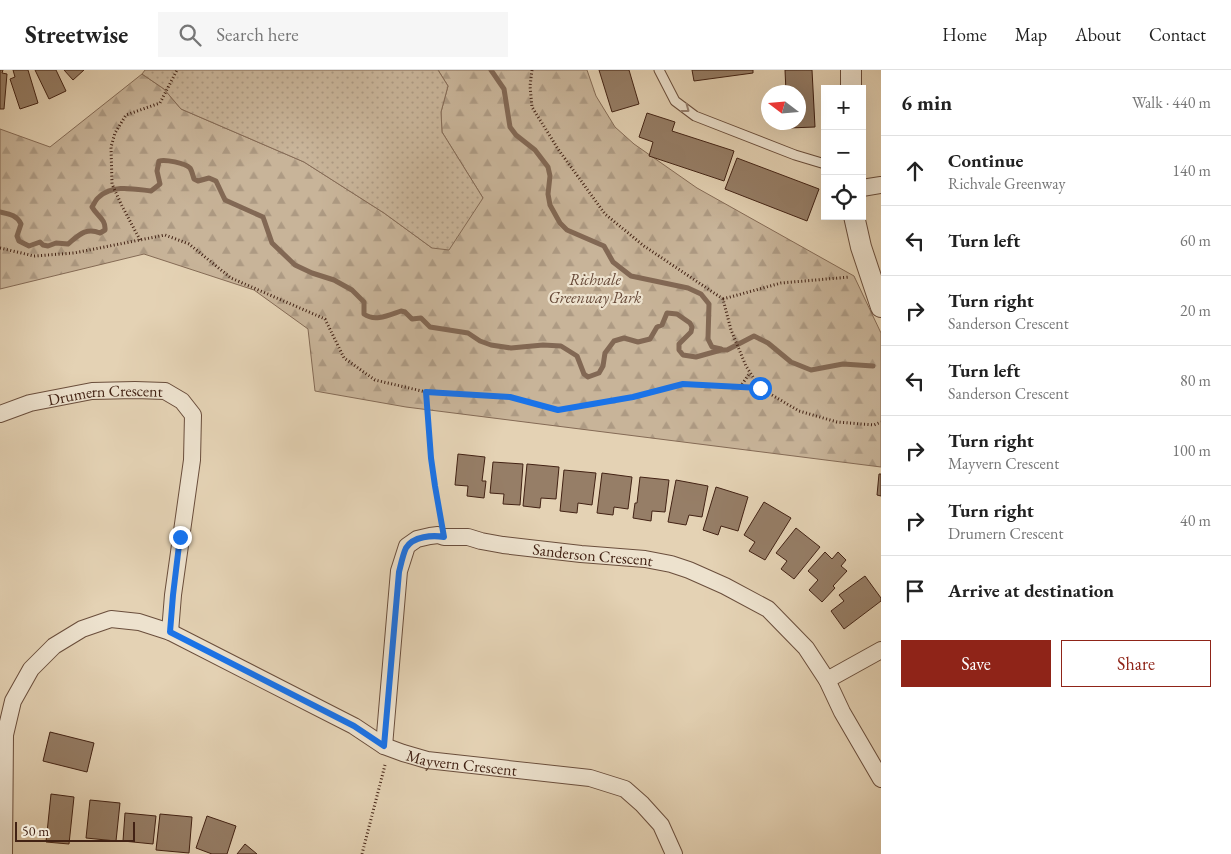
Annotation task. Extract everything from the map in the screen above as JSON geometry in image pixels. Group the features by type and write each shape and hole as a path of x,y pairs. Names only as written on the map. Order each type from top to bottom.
{"street":[{"path":"851,70 851,85"},
{"path":"866,187 881,185"},
{"path":"855,220 861,247 881,307"},
{"name":"Drumern Crescent","path":"0,414 30,403 92,391 135,390 165,391 182,402 193,415 192,460 173,595 170,632"},
{"name":"Sanderson Crescent","path":"384,746 399,572 407,546 423,537 468,537 503,546 645,559 671,564 725,586 768,609 806,648 827,680 842,712 881,779"},
{"name":"Mayvern Crescent","path":"4,854 5,735 13,701 31,669 54,646 82,629 111,619 140,622 170,632 354,726 384,746 403,753 427,760 590,778 625,789 661,825 674,854"},
{"path":"827,680 881,650"}],"lane":[{"path":"659,70 675,101 695,116 795,156 821,163"}],"path":[{"path":"140,240 112,184 111,147 115,133 126,115 160,103 176,70"},
{"path":"532,70 530,86 532,107 558,149 605,214 644,246 723,299 731,330 746,366 760,388 799,411 837,422 874,425 881,422"},
{"path":"0,248 34,256 74,254 165,235 189,244 231,278 325,319 344,358 375,380 426,392 510,397 558,410 633,397 683,384 760,388"},
{"path":"723,299 781,283 850,277"},
{"path":"740,387 750,373"},
{"path":"426,392 431,458 444,537"},
{"path":"362,854 385,765"}],"green space":[{"path":"145,70 438,70 448,86 441,112 442,132 483,198 449,250 432,248 384,213 304,162 181,109 164,89 142,74"},
{"name":"Richvale Greenway Park","path":"438,70 587,70 596,96 615,127 634,144 697,188 854,276 881,333 881,467 406,407 315,391 308,329 254,290 144,254 0,289 0,129 50,147 142,74 164,89 181,109 304,162 384,213 432,248 483,198 442,132 441,112 448,86"}],"building":[{"path":"0,70 3,70 2,73 7,74 4,109 0,109"},
{"path":"13,70 28,70 38,103 20,109 10,79 15,77"},
{"path":"35,70 56,70 66,91 49,99"},
{"path":"64,70 84,70 73,80"},
{"path":"599,70 629,70 639,104 612,112"},
{"path":"692,70 753,70 753,73 694,81"},
{"path":"785,70 812,70 815,127 806,127 806,85 786,85"},
{"path":"647,113 675,122 672,131 734,151 724,181 649,156 653,142 639,137"},
{"path":"737,158 819,189 807,221 725,189"},
{"path":"458,454 485,457 482,481 486,481 484,498 467,496 468,486 455,485"},
{"path":"493,462 523,464 520,505 503,504 504,494 490,493"},
{"path":"527,464 559,467 556,499 541,498 540,508 523,506"},
{"path":"564,470 596,473 592,505 578,503 577,513 560,511"},
{"path":"602,473 632,477 628,509 614,507 613,515 597,513"},
{"path":"879,474 881,474 881,496 877,495"},
{"path":"640,477 669,480 665,512 652,511 651,521 633,518"},
{"path":"676,480 708,486 702,517 689,515 686,525 668,522"},
{"path":"716,487 748,497 738,531 721,526 718,535 703,530"},
{"path":"764,502 791,518 765,560 749,551 755,542 744,535"},
{"path":"796,528 820,547 794,579 781,569 787,561 776,553"},
{"path":"825,552 832,559 838,552 846,560 841,566 847,571 822,602 809,590 818,580 808,571"},
{"path":"865,576 881,598 881,601 844,629 831,611 844,601 839,595"},
{"path":"50,732 94,743 87,772 43,761"},
{"path":"51,794 74,797 69,844 46,842"},
{"path":"90,800 120,803 116,841 86,838"},
{"path":"125,813 156,816 153,844 123,841"},
{"path":"160,814 192,817 189,853 156,850"},
{"path":"207,816 236,826 227,854 212,854 196,848"},
{"path":"245,844 257,854 237,854"}],"waterway":[{"path":"491,70 504,89 510,127 516,135 535,150 548,167 550,176 548,194 550,205 560,223 567,230 604,246 613,262 631,276 688,288 701,294 709,304 708,339 712,347 721,349"},
{"path":"0,212 12,215 17,219 21,224 17,236 19,241 29,246 40,242 48,246 56,243 68,244 87,231 100,233 105,230 103,220 92,207 99,197 111,190 117,189 151,191 160,184 157,171 159,161 170,161 190,168 194,179 198,181 209,178 216,181 225,200 263,217 272,243 295,265 334,280 352,290 364,302 364,314 368,316 377,318 401,311 405,312 412,319 421,318 430,327 468,333 480,341 491,345 511,348 543,345 561,346 577,356 584,374 588,377 599,373 603,366 605,353 614,341 624,338 638,342 650,339 657,327 662,325 667,313 677,314 690,323 692,327 691,332 679,344 679,350 683,355 696,357 727,350 754,336 768,343 791,362 811,370 843,364 873,366"}],"route":[{"path":"180,537 170,632 354,726 384,746 399,572 407,546 417,539 430,536 444,537 431,458 426,392 510,397 558,410 633,397 683,384 760,388"}]}
